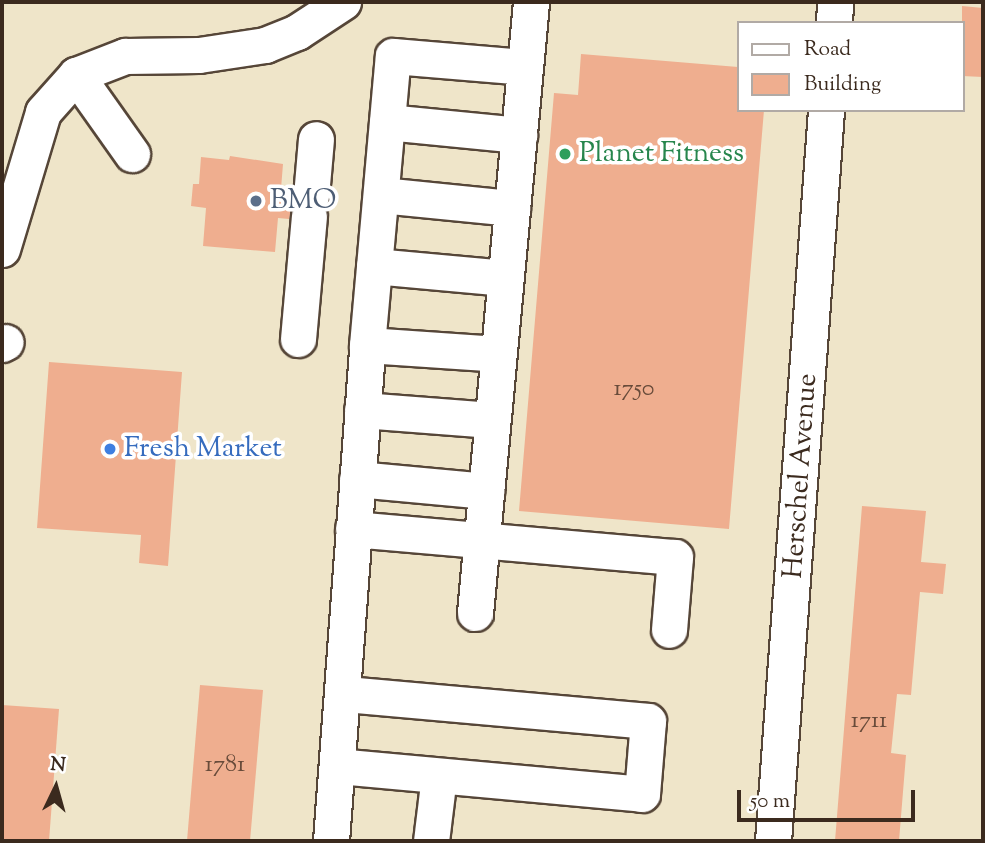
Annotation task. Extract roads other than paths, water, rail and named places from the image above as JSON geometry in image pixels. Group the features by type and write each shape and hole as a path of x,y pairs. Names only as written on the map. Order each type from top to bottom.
{"street":[{"path":"2,249 43,112 76,75 125,56 199,55 265,45 297,32 343,2"},
{"path":"475,613 530,2"},
{"path":"834,21 835,2"},
{"path":"331,841 356,479 393,56 524,67"},
{"path":"76,75 132,154"},
{"name":"Herschel Avenue","path":"773,841 826,112"},
{"path":"387,122 519,135"},
{"path":"298,339 316,139"},
{"path":"381,195 512,208"},
{"path":"374,266 505,278"},
{"path":"367,345 498,354"},
{"path":"362,410 492,421"},
{"path":"356,479 486,491"},
{"path":"353,529 675,557 669,630"},
{"path":"337,766 642,794 648,721 342,694"},
{"path":"431,841 439,776"}],"place":[{"name":"Planet Fitness","path":"565,154"},
{"name":"BMO","path":"256,201"},
{"name":"Fresh Market","path":"110,449"}]}
